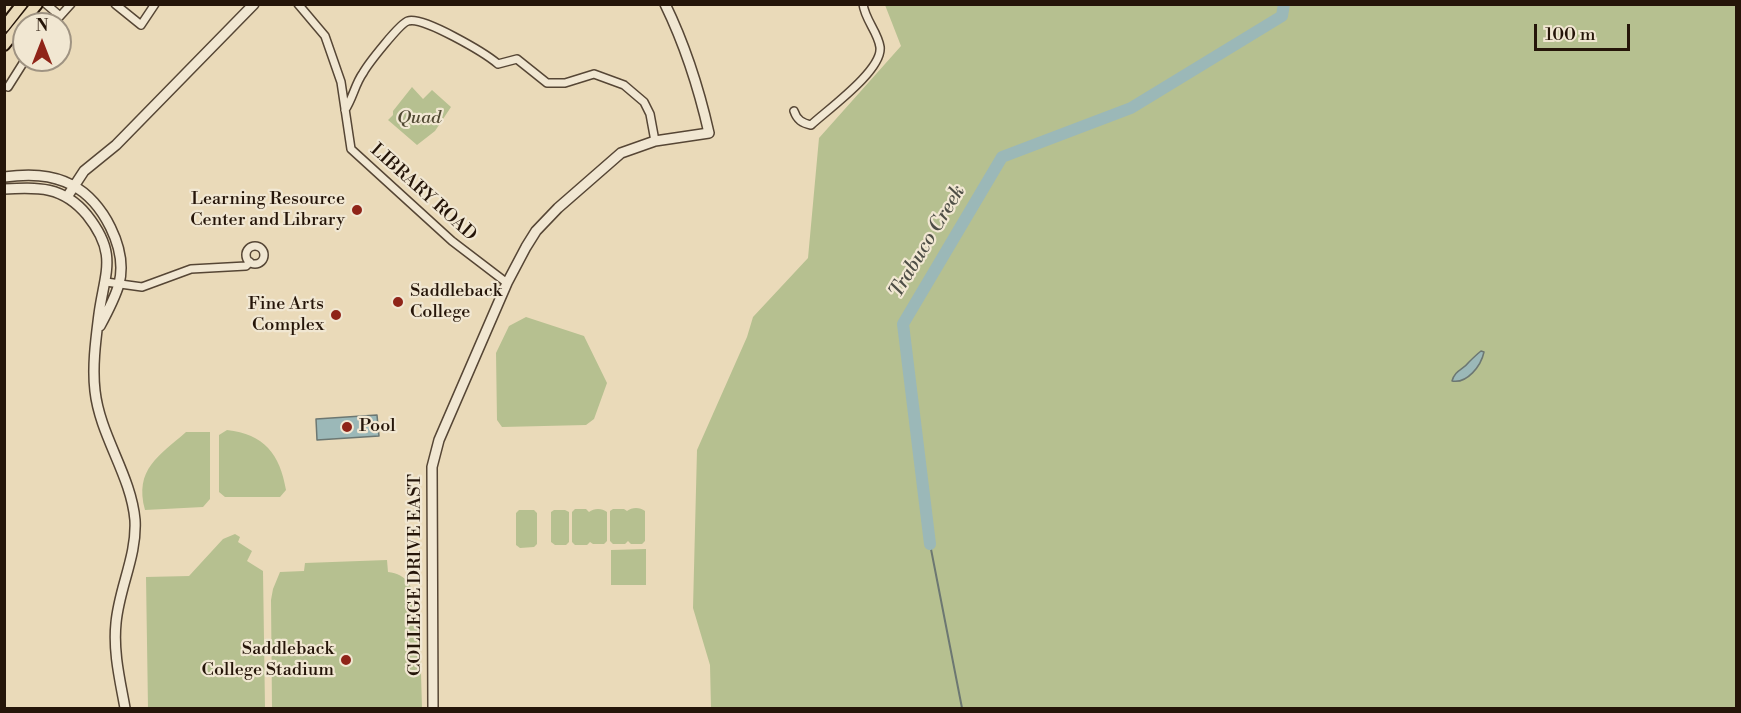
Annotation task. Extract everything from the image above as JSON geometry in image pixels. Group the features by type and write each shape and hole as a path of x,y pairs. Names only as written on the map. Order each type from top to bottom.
{"main road":[{"path":"4,45 9,23 22,4"},
{"path":"9,23 37,4"}],"street":[{"path":"115,4 141,25 155,4"},
{"path":"67,197 84,171 116,145 254,4"},
{"name":"LIBRARY ROAD","path":"298,4 325,36 341,82 351,149 452,241 507,283"},
{"name":"COLLEGE DRIVE EAST","path":"434,708 432,467 439,440 507,283 531,239 558,208 621,153 655,141 709,133 702,102 686,54 665,4"},
{"path":"794,111 795,116 802,123 811,125 870,72 881,51 879,40 865,14 863,4"},
{"path":"345,110 363,71 401,24 413,20 424,23 468,45 498,64 517,59 547,83 558,84 594,74 624,85 644,102 650,114 655,141"},
{"path":"8,87 17,72"},
{"path":"4,177 37,175 74,186 102,212 111,228 118,249 121,269 119,284 99,329"},
{"path":"4,189 38,188 51,190 67,197 88,217 103,241 108,260 94,364 99,417 124,479 135,521 129,566 116,622 115,646 125,708"},
{"path":"106,282 142,287 191,269 246,266 250,262"}],"green space":[{"path":"885,5 1736,5 1736,708 711,708 710,665 693,608 697,450 747,337 753,317 808,258 819,138 901,46"},
{"name":"Quad","path":"412,87 423,99 432,90 451,107 435,131 417,145 388,120"},
{"path":"526,317 584,336 607,383 594,419 586,425 502,427 497,420 496,353 509,326"},
{"path":"227,430 251,436 268,448 283,477 286,490 280,497 225,497 219,492 219,435"},
{"path":"186,432 210,432 210,499 203,507 145,510 142,496 146,474 158,456"},
{"path":"636,508 645,511 645,541 642,544 631,544 628,541 625,544 613,544 610,541 610,511 613,509 627,511"},
{"path":"575,509 586,509 589,512 600,509 607,512 607,541 604,544 590,542 587,545 575,545 572,542 572,512"},
{"path":"519,510 534,510 537,513 537,544 534,547 520,548 516,545 516,513"},
{"path":"554,510 569,512 569,542 566,545 555,545 551,542 551,512"},
{"path":"235,534 240,537 238,542 252,551 247,561 263,571 265,708 148,708 146,577 189,576 223,539"},
{"path":"646,549 646,585 611,585 611,550"},
{"name":"Saddleback College Stadium","path":"387,560 388,572 400,575 408,582 415,605 419,605 422,708 272,708 271,600 280,572 304,571 305,563"}],"water":[{"path":"1481,351 1484,352 1477,368 1463,380 1452,381 1457,372"},
{"name":"Pool","path":"377,415 379,436 317,440 316,419"}],"waterway":[{"name":"Trabuco Creek","path":"930,544 903,324 1002,157 1131,108 1282,16 1284,4"},
{"name":"Trabuco Creek","path":"930,544 962,708"}],"place":[{"name":"Learning Resource Center and Library","path":"357,210"},
{"name":"Saddleback College","path":"398,302"},
{"name":"Fine Arts Complex","path":"336,315"},
{"name":"Pool","path":"347,427"},
{"name":"Saddleback College Stadium","path":"346,660"}]}
